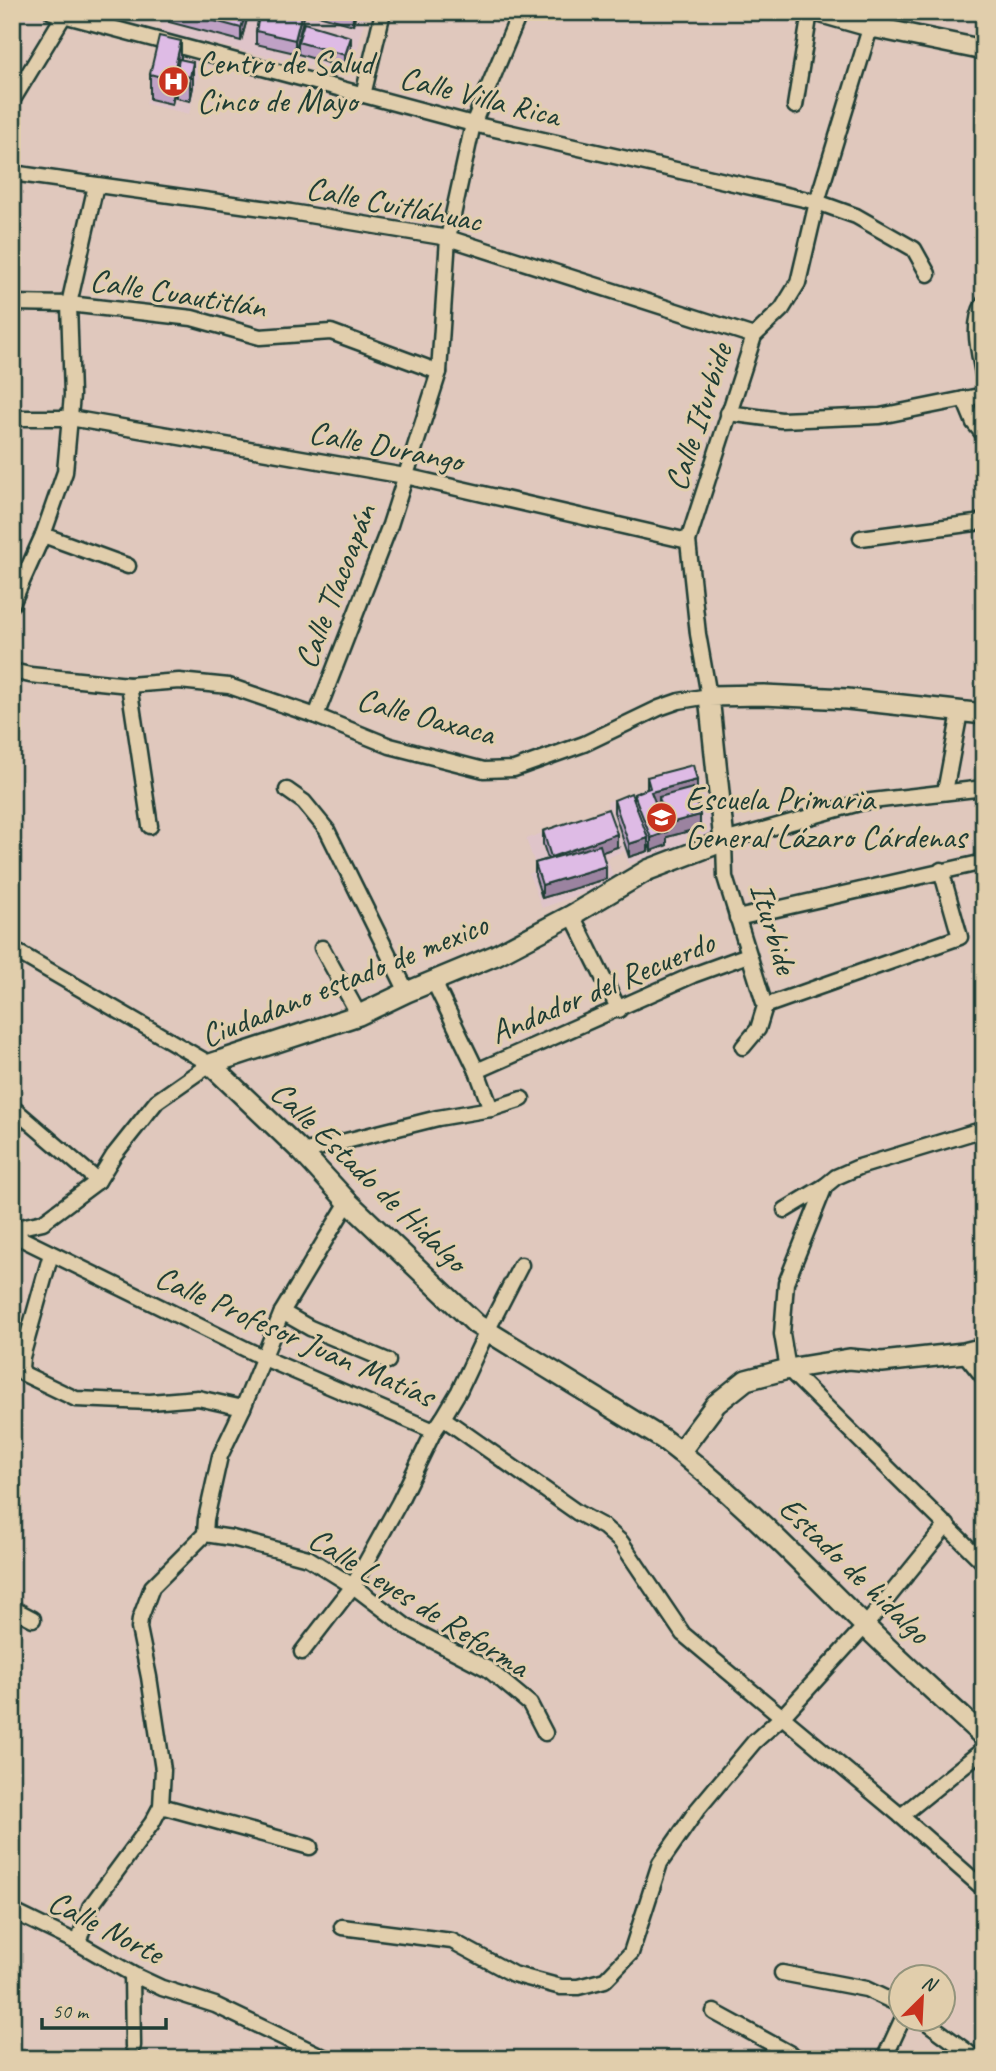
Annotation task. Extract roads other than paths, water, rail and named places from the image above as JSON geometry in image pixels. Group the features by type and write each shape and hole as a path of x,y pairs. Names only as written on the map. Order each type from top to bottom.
{"street":[{"path":"363,95 383,12"},
{"name":"Calle Tlacoapán","path":"316,716 390,525 439,372 447,237 473,124 520,12"},
{"path":"795,106 810,12"},
{"path":"819,12 873,20 984,50"},
{"path":"12,101 61,14"},
{"name":"Calle Villa Rica","path":"61,14 473,124 817,202 856,216 914,248 928,274"},
{"name":"Calle Iturbide","path":"709,696 698,634 688,541 754,337 782,309 798,283 817,202 873,20"},
{"name":"Calle Cuitláhuac","path":"12,173 447,237 754,337"},
{"path":"12,604 43,535 65,472 72,395 69,304 96,185"},
{"name":"Calle Cuautitlán","path":"12,303 69,304 192,318 260,337 331,332 439,372"},
{"path":"984,303 980,309 976,330 984,379"},
{"path":"729,413 780,420 880,416 984,395"},
{"path":"964,399 974,423 984,435"},
{"name":"Calle Durango","path":"12,418 70,418 405,476 688,541"},
{"path":"861,538 984,520"},
{"path":"43,535 128,566"},
{"name":"Calle Oaxaca","path":"12,671 129,685 178,681 229,687 316,716 390,746 484,770 514,769 584,744 659,708 679,701 709,696 764,695 847,699 984,714"},
{"path":"129,685 150,826"},
{"name":"Iturbide","path":"709,696 724,841 725,877 765,1006 758,1029 743,1047"},
{"path":"945,792 960,712"},
{"name":"Ciudadano estado de mexico","path":"12,1232 43,1222 98,1181 114,1155 157,1101 210,1065 359,1015 496,955 572,915 648,870 724,841 796,823 863,802 984,788"},
{"path":"287,790 304,802 327,830 407,992"},
{"path":"737,918 984,862"},
{"path":"765,1006 960,937 941,870"},
{"path":"572,915 619,1010"},
{"path":"322,948 359,1015"},
{"name":"Calle Estado de Hidalgo","path":"12,949 210,1065 476,1324 680,1452"},
{"name":"Andador del Recuerdo","path":"477,1071 693,975 748,956"},
{"path":"434,982 477,1071 491,1109"},
{"path":"302,1152 438,1118 491,1109 522,1099"},
{"path":"12,1107 98,1181"},
{"path":"785,1210 836,1177 859,1167 984,1129"},
{"path":"825,1186 786,1283 782,1334 788,1368 984,1563"},
{"path":"78,1943 90,1908 152,1824 161,1806 163,1770 139,1628 140,1619 152,1587 205,1534 220,1456 243,1408 282,1312 348,1202"},
{"name":"Calle Profesor Juan Matías","path":"12,1232 51,1254 264,1358 435,1431 443,1418 578,1513 604,1527 621,1542 683,1633 984,1889"},
{"path":"51,1254 22,1357 21,1368 24,1374 76,1399 150,1402 198,1398 243,1408"},
{"path":"443,1418 521,1265"},
{"path":"282,1312 310,1328 388,1361"},
{"path":"680,1452 716,1404 746,1380 788,1368 849,1359 882,1362 964,1353 984,1348"},
{"path":"964,1353 984,1378"},
{"path":"302,1652 353,1586 435,1431"},
{"name":"Estado de hidalgo","path":"680,1452 752,1513 865,1626 984,1737"},
{"path":"342,1927 361,1927 452,1941 513,1974 561,1987 578,1987 605,1980 631,1954 660,1863 714,1791 754,1742 783,1716 865,1626 947,1525"},
{"name":"Calle Leyes de Reforma","path":"205,1534 232,1538 308,1558 353,1586 407,1627 488,1670 530,1704 545,1733"},
{"path":"12,1608 33,1619"},
{"path":"901,1816 984,1749"},
{"path":"161,1806 310,1847"},
{"name":"Calle Norte","path":"12,1911 78,1943 132,1974 162,1988 215,2005 328,2059"},
{"path":"782,1973 866,1989 888,2000"},
{"path":"132,1974 133,2046"},
{"path":"714,2012 800,2059"},
{"path":"884,2059 897,2032"},
{"path":"940,2032 977,2059"}],"place":[{"name":"Centro de Salud Cinco de Mayo","path":"174,82"},
{"name":"Escuela Primaria General Lázaro Cárdenas","path":"662,818"}]}
